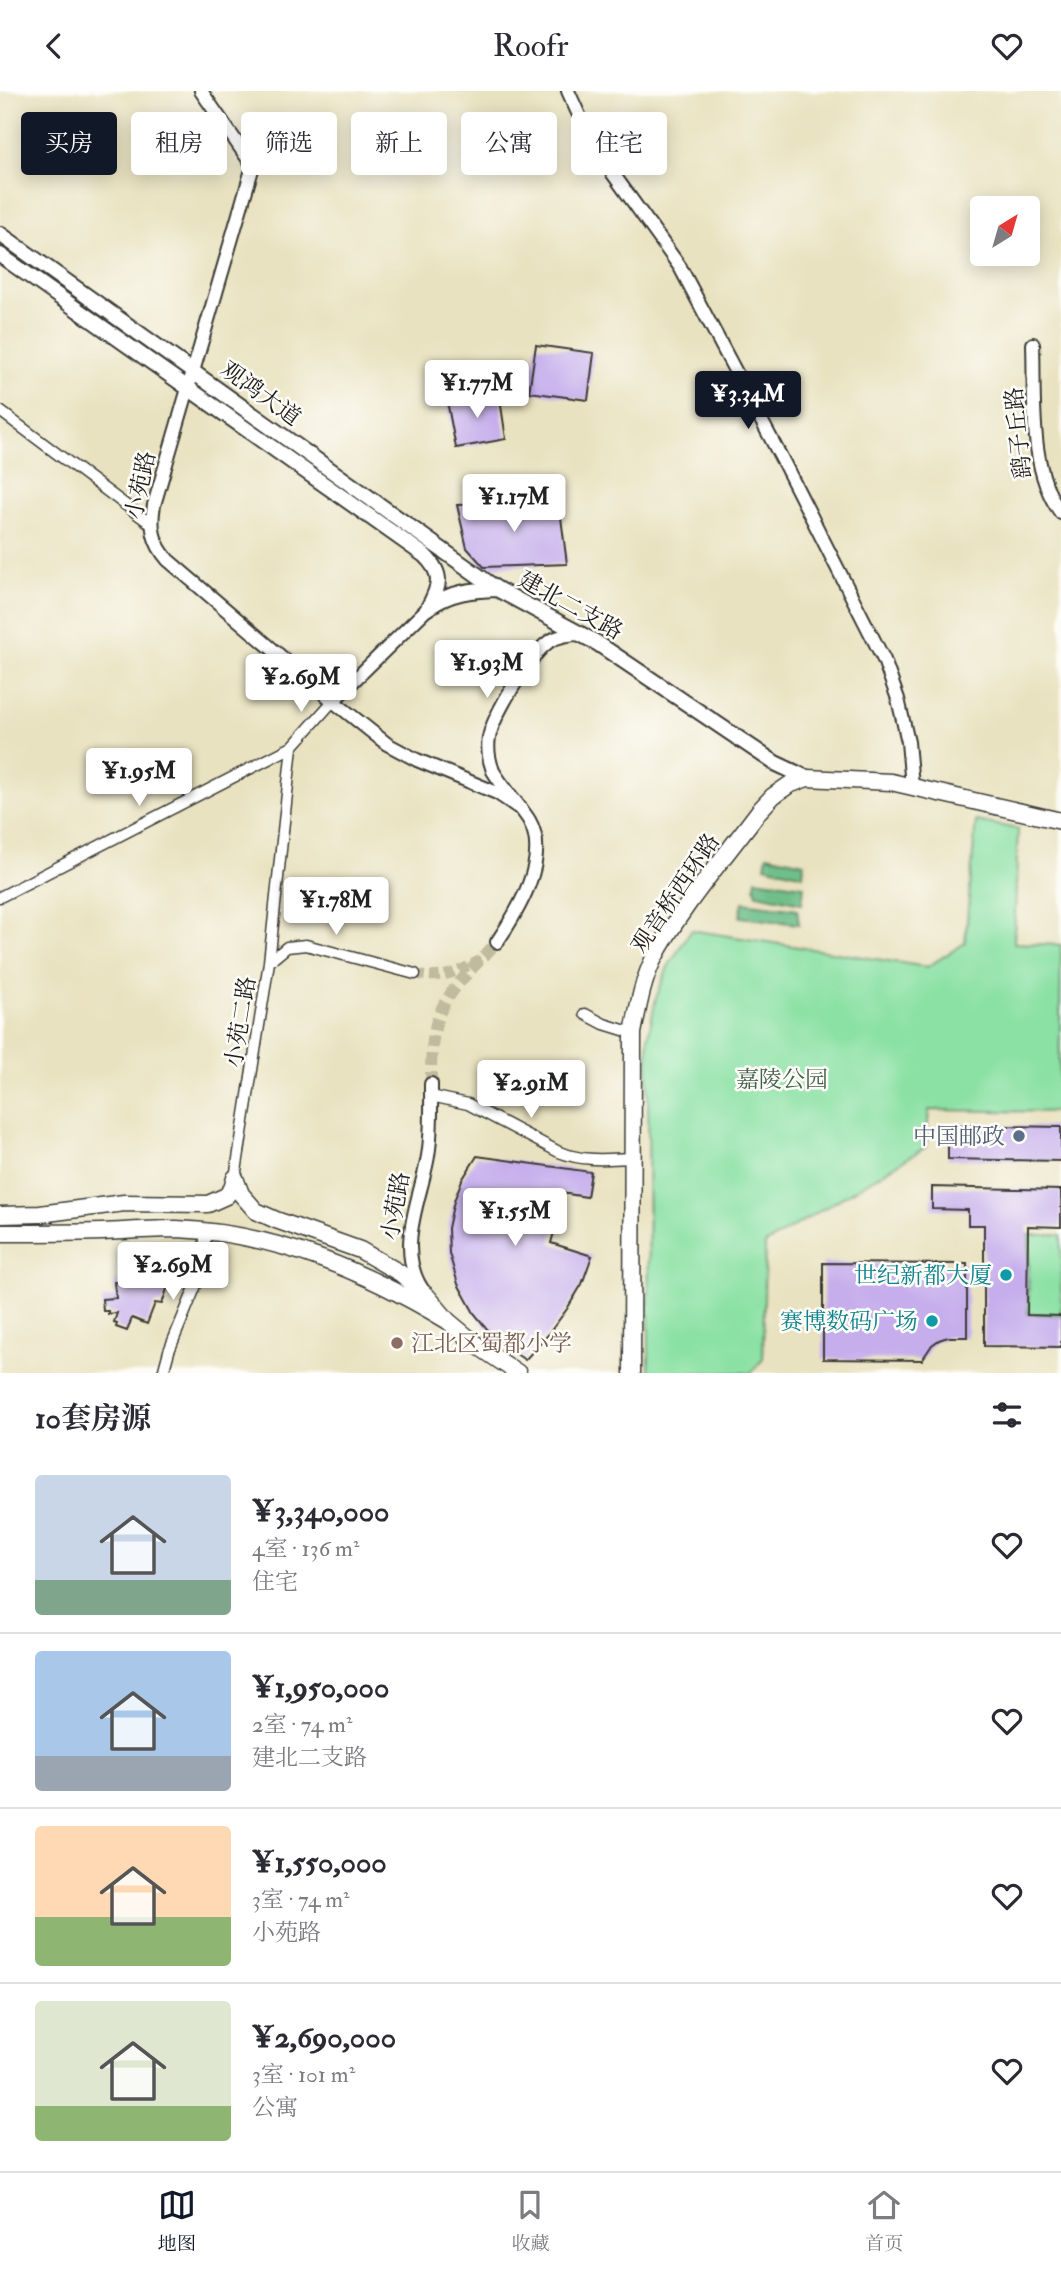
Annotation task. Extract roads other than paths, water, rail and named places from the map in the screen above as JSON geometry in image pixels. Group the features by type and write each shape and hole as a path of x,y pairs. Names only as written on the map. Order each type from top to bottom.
{"main road":[{"name":"观鸿大道","path":"0,234 497,589"},
{"name":"观鸿大道","path":"0,255 424,555 433,563 439,583 428,608"},
{"name":"建北二支路","path":"428,608 454,593 497,589 583,634 775,763 807,778"},
{"name":"观音桥西环路","path":"632,1373 633,1033 640,997 652,962 674,926 759,810 789,785 807,778 891,782 1061,821"},
{"path":"1029,812 1061,807"},
{"path":"0,1205 208,1204 226,1196 232,1189 235,1178"},
{"path":"235,1178 241,1195 256,1211 340,1241 379,1259 426,1296"},
{"path":"0,1215 40,1214 124,1203"},
{"path":"0,1233 176,1229 284,1247 328,1260 402,1294 448,1321"},
{"path":"0,1241 72,1233"},
{"name":"小苑路","path":"426,1296 448,1321 478,1346 518,1373"}],"street":[{"name":"小苑路","path":"201,91 254,166 154,505 152,524 156,543 168,559 387,744 417,760 497,793 522,810"},
{"path":"568,91 593,146 680,267 884,660 898,699 908,741 912,786"},
{"name":"鹞子丘路","path":"1033,344 1037,453 1045,488 1061,513"},
{"path":"0,411 152,524"},
{"name":"建北二支路","path":"0,897 292,747 333,701 428,608"},
{"path":"497,942 522,902 536,853 534,831 498,779 490,762 489,739 528,664 538,651 551,640 561,636 583,634"},
{"name":"小苑二路","path":"235,1178 269,963 292,747"},
{"path":"269,963 287,947 306,945 415,974"},
{"path":"585,1014 604,1024 633,1033"},
{"name":"小苑路","path":"426,1296 414,1274 409,1250 428,1155 431,1090"},
{"path":"431,1090 468,1104 572,1157 587,1160 632,1158"},
{"path":"163,1373 166,1357 201,1273 206,1232"}],"tunnel":[{"path":"431,1084 433,1039 440,1012 461,980 497,942"},
{"path":"415,974 442,975 458,971 482,959"}],"place":[{"name":"中国邮政","path":"1019,1136"},
{"name":"世纪新都大厦","path":"1006,1275"},
{"name":"赛博数码广场","path":"932,1321"},
{"name":"江北区蜀都小学","path":"397,1343"}],"park label":[{"name":"嘉陵公园","path":"782,1079"}]}
